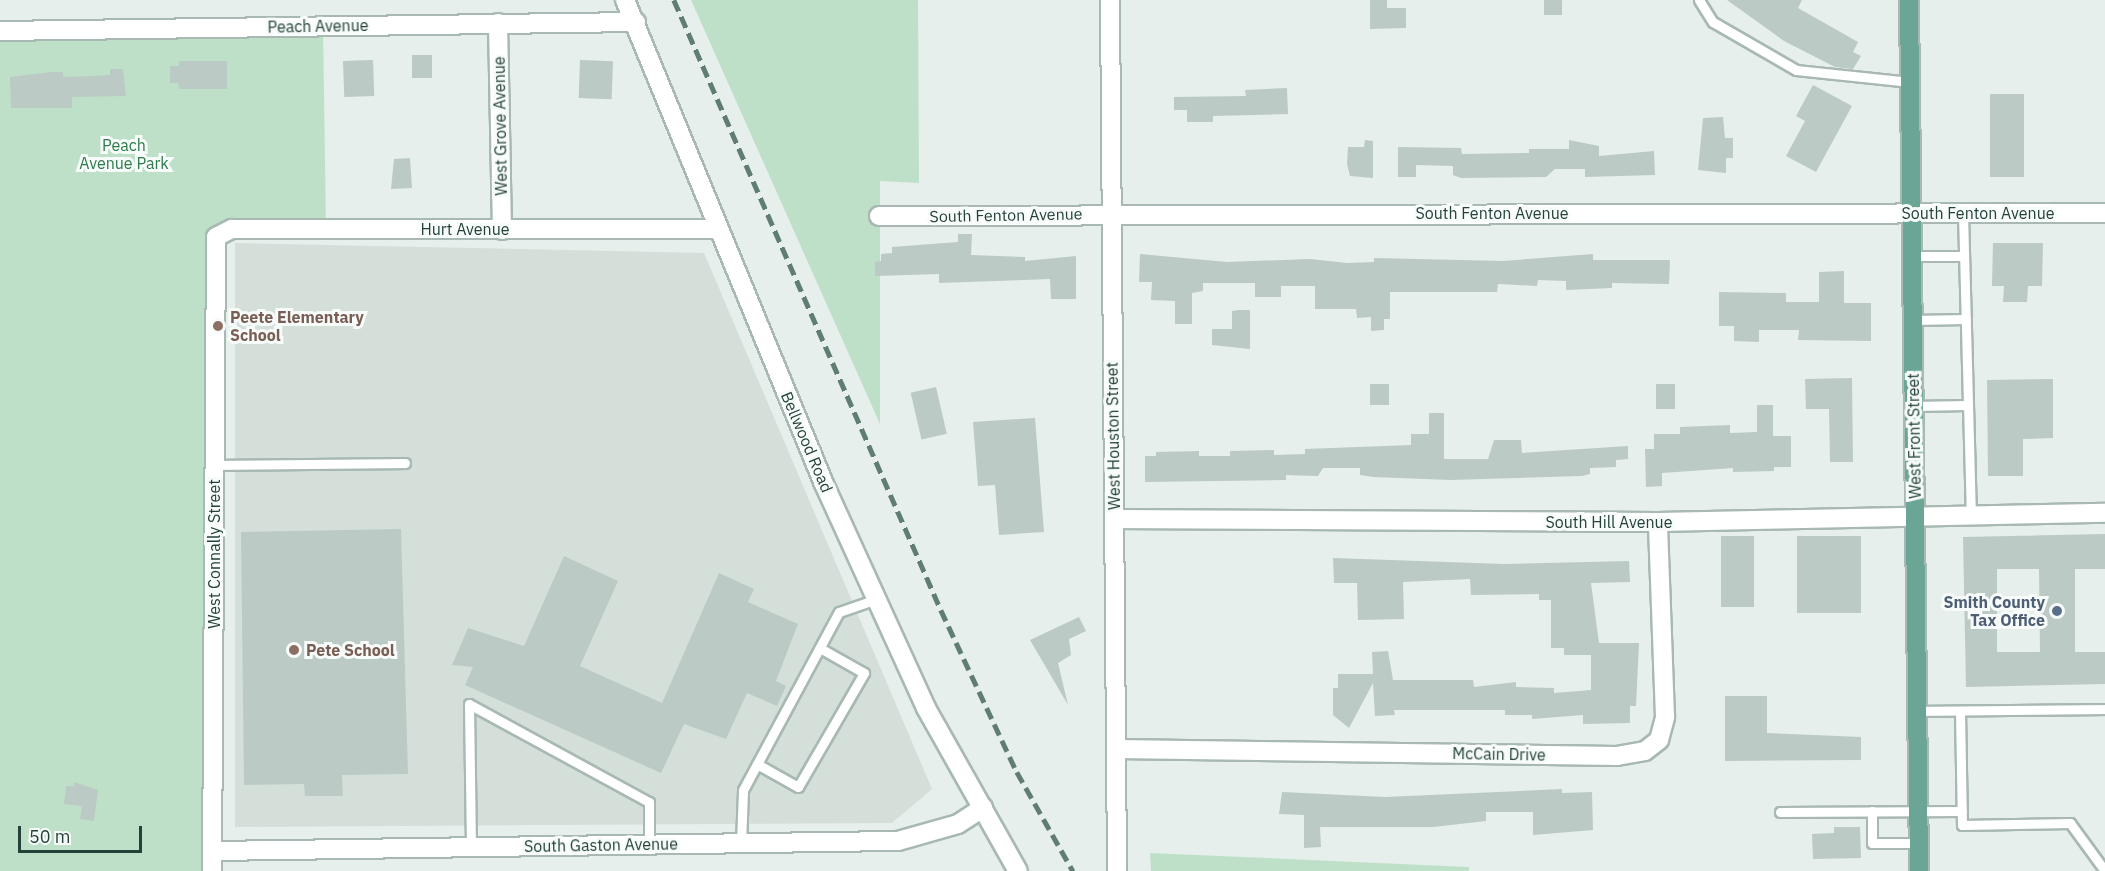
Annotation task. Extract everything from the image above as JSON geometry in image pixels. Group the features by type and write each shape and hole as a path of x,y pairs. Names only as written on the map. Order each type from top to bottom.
{"main road":[{"name":"West Front Street","path":"1909,0 1919,871"}],"street":[{"name":"Bellwood Road","path":"626,0 716,229 876,599 926,708 1018,871"},
{"name":"West Houston Street","path":"1110,0 1117,871"},
{"name":"Peach Avenue","path":"0,31 636,22"},
{"name":"West Grove Avenue","path":"498,23 502,230"},
{"name":"South Fenton Avenue","path":"879,216 2105,213"},
{"name":"Hurt Avenue","path":"216,237 232,229 716,229"},
{"name":"West Connally Street","path":"212,871 216,237"},
{"name":"South Hill Avenue","path":"1114,519 1658,522 1914,515 2105,513"},
{"name":"McCain Drive","path":"1116,749 1617,756 1644,751 1659,740 1665,717 1658,522"},
{"name":"South Gaston Avenue","path":"213,851 898,841 958,824 983,808"}],"lane":[{"path":"1699,0 1713,22 1796,70 1910,82"},
{"path":"1963,213 1971,515"},
{"path":"1911,256 1964,256"},
{"path":"1912,320 1966,319"},
{"path":"1913,406 1968,405"},
{"path":"215,465 405,463"},
{"path":"741,843 743,790 839,612 876,599"},
{"path":"757,764 798,787 864,673 820,648"},
{"path":"471,847 469,704 649,802 649,844"},
{"path":"1916,711 2105,709"},
{"path":"1960,711 1962,825 2070,823 2104,871"},
{"path":"1780,812 1962,810"},
{"path":"1872,811 1872,843 1919,843"}],"shaded area":[{"path":"235,243 704,253 932,789 892,823 235,827"}],"green space":[{"path":"691,0 918,0 919,183 880,181 880,424"},
{"name":"Peach Avenue Park","path":"323,26 326,229 217,237 212,871 0,871 0,31"},
{"path":"1150,853 1469,867 1469,871 1151,871"}],"building":[{"path":"1370,0 1387,0 1387,8 1406,8 1406,28 1370,29"},
{"path":"1544,0 1562,0 1562,15 1544,15"},
{"path":"1727,0 1802,0 1798,8 1858,42 1853,52 1861,56 1853,69 1835,67 1784,41"},
{"path":"412,55 432,55 432,78 412,78"},
{"path":"373,60 374,96 344,97 343,61"},
{"path":"580,60 613,61 612,99 579,98"},
{"path":"179,61 227,61 227,89 179,89 178,83 170,83 170,66 179,66"},
{"path":"110,69 123,69 126,96 72,97 72,108 11,108 10,77 51,72 63,72 63,77 110,75"},
{"path":"1813,85 1852,106 1816,172 1786,156 1805,121 1796,116"},
{"path":"1287,88 1288,114 1213,116 1213,122 1187,122 1187,110 1174,110 1174,97 1246,96 1245,90"},
{"path":"1990,94 2024,94 2024,177 1990,177"},
{"path":"1723,117 1725,138 1733,138 1733,158 1726,158 1726,173 1698,170 1703,118"},
{"path":"1365,140 1373,141 1373,178 1350,176 1347,164 1348,147 1364,147"},
{"path":"1569,140 1599,146 1599,156 1654,151 1655,175 1585,177 1585,169 1555,169 1546,177 1461,178 1453,175 1453,166 1416,165 1416,177 1398,177 1398,147 1461,148 1462,154 1529,153 1529,149 1569,149"},
{"path":"410,158 412,188 391,189 394,159"},
{"path":"958,234 972,234 971,255 1025,257 1025,261 1076,256 1076,299 1051,299 1050,279 939,283 939,274 875,276 875,262 881,261 881,254 892,253 892,247 958,242"},
{"path":"1993,243 2043,243 2042,286 2028,286 2027,302 2003,302 2004,286 1992,286"},
{"path":"1140,254 1227,262 1310,259 1347,263 1374,262 1374,258 1503,261 1593,254 1593,260 1670,260 1669,284 1612,283 1612,288 1566,290 1566,281 1538,280 1537,286 1498,284 1497,292 1390,292 1390,319 1384,319 1384,330 1371,331 1371,317 1357,318 1356,309 1315,309 1315,286 1281,286 1281,297 1255,297 1255,283 1203,283 1203,291 1192,293 1192,324 1175,324 1175,301 1151,300 1152,282 1139,282"},
{"path":"1844,271 1844,303 1871,303 1871,341 1798,340 1799,330 1759,330 1759,342 1734,341 1734,326 1719,326 1719,292 1786,293 1786,302 1819,302 1819,272"},
{"path":"1250,310 1250,349 1212,345 1212,329 1232,329 1232,311"},
{"path":"1852,378 1853,462 1830,462 1829,409 1806,409 1805,379"},
{"path":"2053,379 2053,438 2023,439 2023,476 1988,476 1987,380"},
{"path":"1370,384 1389,384 1389,405 1370,405"},
{"path":"1656,384 1675,384 1675,409 1656,409"},
{"path":"936,387 947,434 921,440 911,393"},
{"path":"1757,405 1773,405 1773,436 1791,436 1791,467 1774,467 1774,471 1733,472 1733,468 1662,473 1662,486 1646,487 1645,449 1654,449 1654,434 1680,434 1680,427 1730,425 1730,433 1757,432"},
{"path":"1429,413 1444,413 1444,459 1488,459 1494,440 1521,440 1522,453 1628,446 1628,459 1616,460 1616,467 1590,468 1590,474 1582,476 1450,480 1373,477 1360,475 1360,468 1323,468 1318,476 1286,475 1286,480 1145,482 1145,456 1156,456 1156,452 1199,451 1199,456 1230,456 1230,451 1274,450 1274,455 1305,454 1305,449 1411,445 1411,434 1429,434"},
{"path":"1035,418 1044,532 999,535 995,485 978,486 973,422"},
{"path":"401,529 408,774 342,775 343,796 305,796 304,784 244,785 241,532"},
{"name":"Smith County Tax Office","path":"2105,534 2105,569 2075,569 2075,652 2105,652 2105,684 1966,687 1963,537","holes":["1997,569 2039,569 2040,652 1997,652"]},
{"path":"1721,536 1754,536 1754,607 1721,607"},
{"path":"1797,536 1861,536 1861,613 1797,613"},
{"path":"564,556 618,581 580,666 662,703 719,573 754,589 748,602 798,624 776,681 786,686 777,706 747,693 726,739 684,724 661,773 465,685 473,667 452,665 468,628 524,646"},
{"path":"1333,558 1504,564 1629,561 1630,582 1591,583 1599,643 1639,643 1636,706 1630,706 1630,723 1583,724 1583,715 1532,719 1532,715 1505,715 1505,710 1394,710 1395,715 1375,716 1373,683 1349,728 1333,715 1333,688 1338,688 1338,674 1373,674 1372,652 1388,651 1393,680 1473,680 1474,687 1516,682 1516,687 1554,688 1554,693 1591,690 1591,655 1564,655 1564,648 1551,648 1551,600 1539,600 1539,594 1471,595 1470,579 1403,582 1404,619 1358,620 1357,583 1334,583"},
{"path":"1079,617 1086,631 1069,639 1071,655 1058,663 1068,705 1030,640"},
{"path":"1725,696 1767,696 1767,733 1861,737 1861,760 1725,761"},
{"path":"74,782 98,790 94,821 80,819 82,806 64,804 66,786 74,786"},
{"path":"1562,789 1562,793 1592,792 1593,830 1533,835 1533,812 1486,812 1486,821 1433,827 1320,827 1321,847 1304,848 1304,815 1279,814 1282,792 1385,797"},
{"path":"1834,827 1860,827 1861,858 1813,859 1812,834 1834,833"}],"railway":[{"path":"674,0 941,610 1017,772 1073,871"}],"place":[{"name":"Peete Elementary School","path":"218,326"},
{"name":"Smith County Tax Office","path":"2057,611"},
{"name":"Pete School","path":"294,650"}]}
